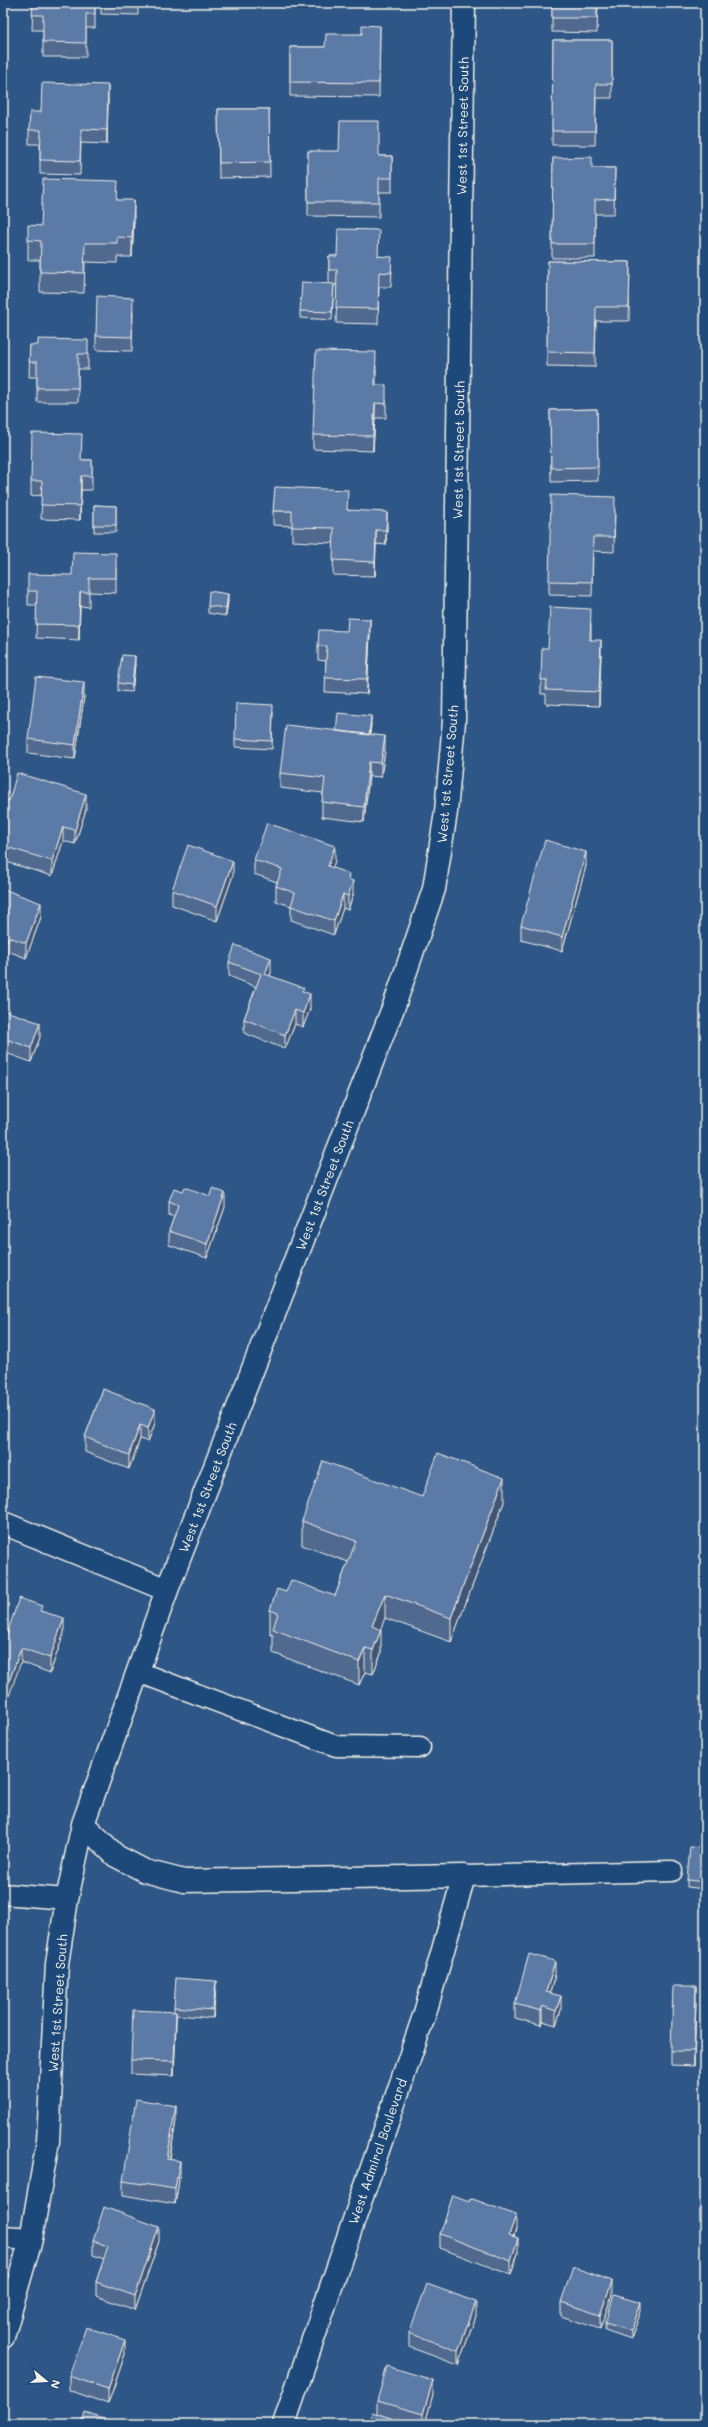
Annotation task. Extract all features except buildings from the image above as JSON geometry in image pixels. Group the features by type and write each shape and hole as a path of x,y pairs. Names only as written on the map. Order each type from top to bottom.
{"street":[{"name":"West 1st Street South","path":"3,2336 31,2238 48,2141 57,1964 67,1899 83,1824 167,1590 392,1010 434,889 446,812 454,721 464,3"},
{"path":"3,1523 167,1590"},
{"path":"83,1824 116,1856 145,1871 184,1881 464,1876"},
{"name":"West Admiral Boulevard","path":"284,2424 424,2013 464,1876"},
{"path":"3,2237 31,2238"}],"lane":[{"path":"138,1672 336,1746 420,1746"},
{"path":"464,1876 672,1871"},
{"path":"3,1894 67,1899"}]}
